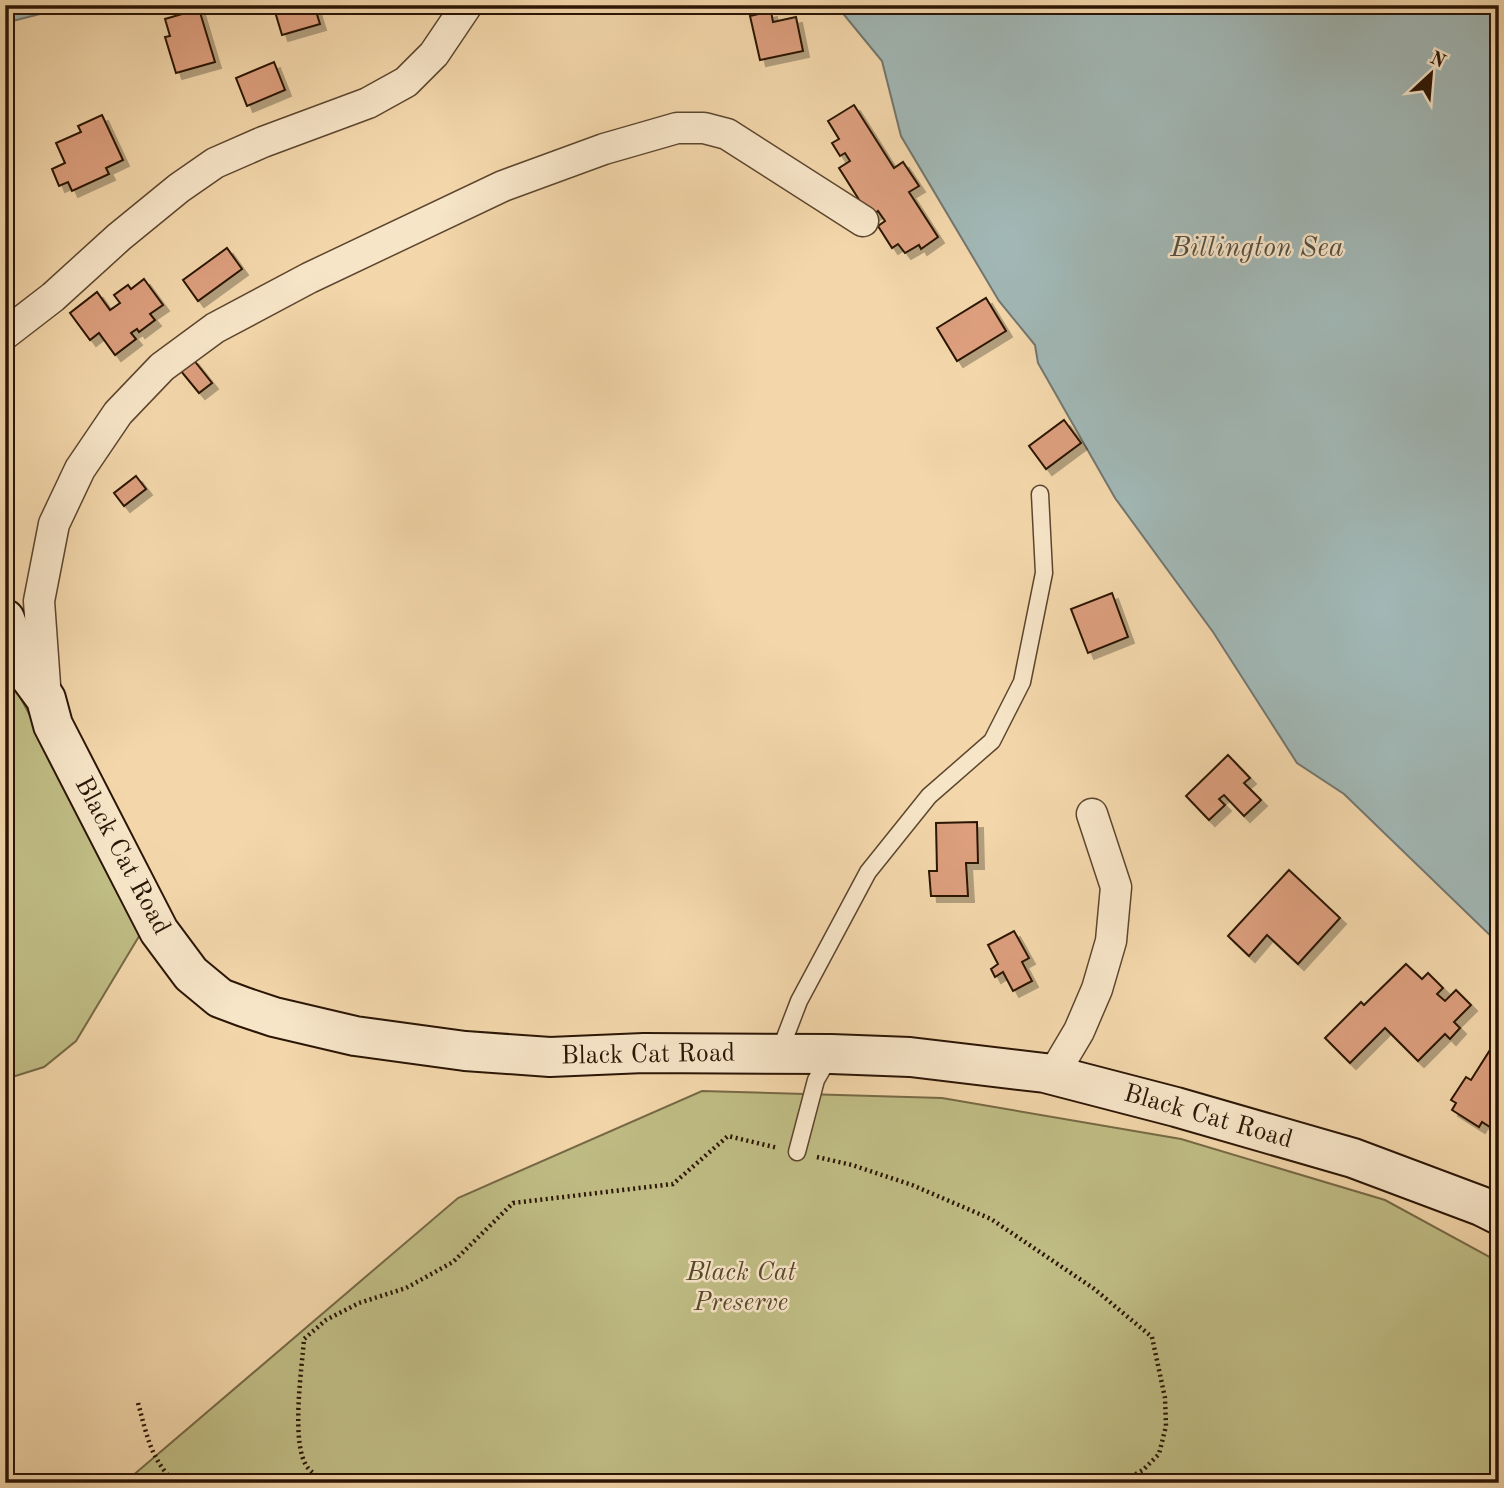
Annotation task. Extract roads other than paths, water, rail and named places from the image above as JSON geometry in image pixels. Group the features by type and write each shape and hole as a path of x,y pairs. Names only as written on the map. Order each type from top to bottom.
{"street":[{"path":"5,334 53,297 179,188 215,163 368,103 406,82 434,54 467,5"},
{"path":"46,699 39,601 54,524 80,469 118,413 162,367 215,328 309,278 503,187 604,149 677,128 704,128 727,134 863,221"},
{"name":"Black Cat Road","path":"5,619 24,669 46,699 53,725 159,931 191,974 220,998 274,1017 355,1036 465,1051 550,1057 644,1053 910,1057 1053,1075 1353,1158 1470,1201 1499,1215"},
{"path":"1053,1075 1084,1020 1097,989 1111,941 1116,887 1092,814"}],"lane":[{"path":"779,1053 799,1001 868,872 929,796 992,741 1022,682 1044,573 1040,494"},
{"path":"797,1152 816,1080 831,1054"}],"water":[{"path":"5,5 75,5 5,23"},
{"name":"Billington Sea","path":"836,5 1499,5 1499,944 1344,794 1297,763 1213,632 1115,498 1038,363 1035,345 999,301 901,136 882,61"}],"park label":[{"name":"Black Cat Preserve","path":"741,1288"}]}
